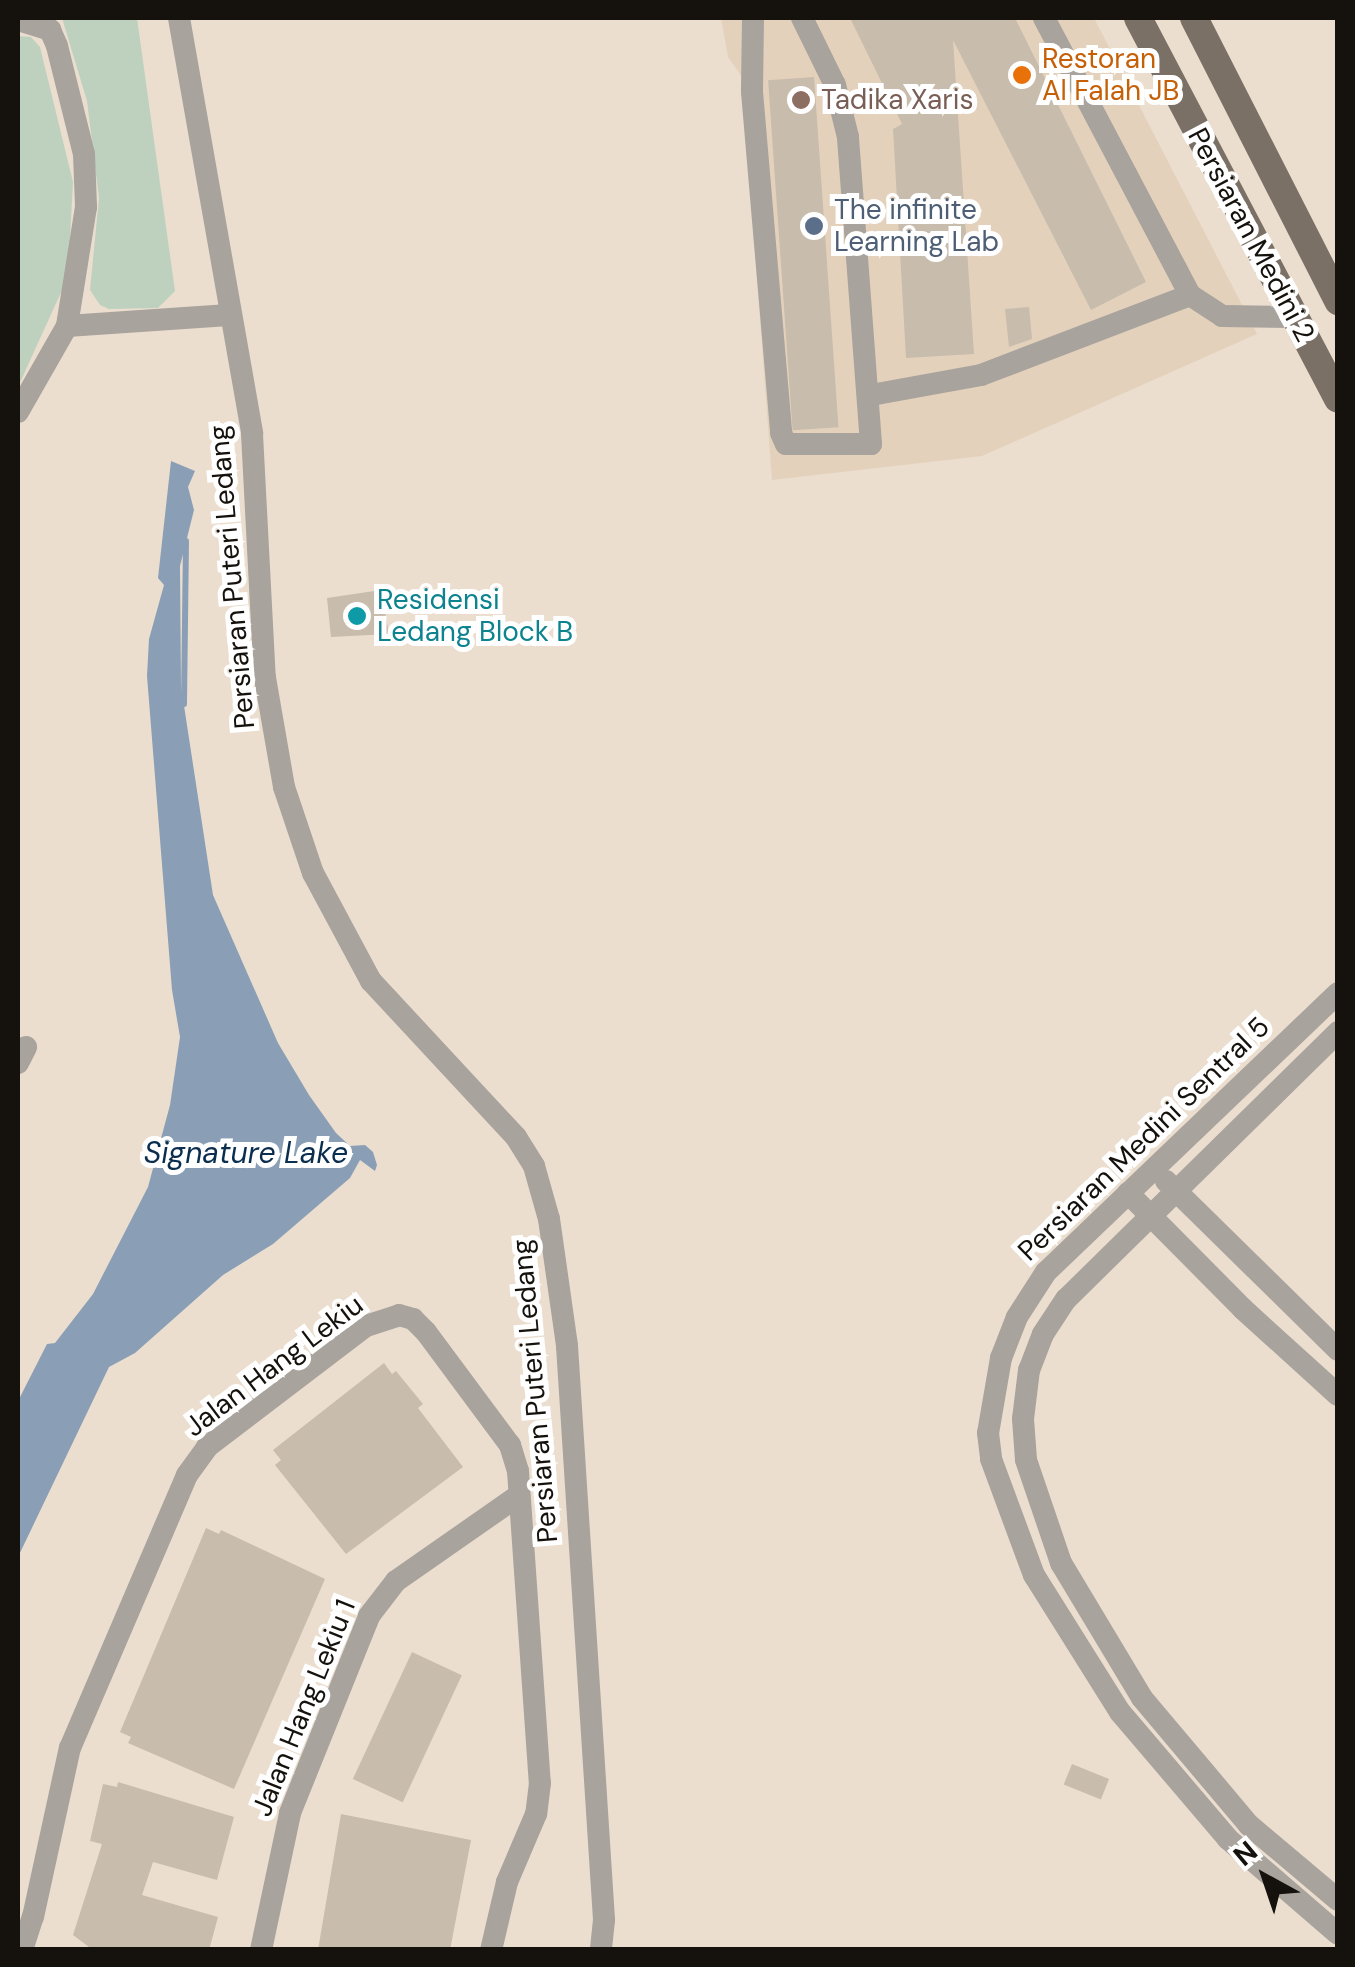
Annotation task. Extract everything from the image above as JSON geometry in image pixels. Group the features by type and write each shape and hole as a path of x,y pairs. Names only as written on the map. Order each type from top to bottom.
{"main road":[{"name":"Persiaran Medini 2","path":"1138,18 1338,399"},
{"name":"Persiaran Medini 2","path":"1194,18 1338,301"}],"street":[{"name":"Persiaran Puteri Ledang","path":"178,18 252,434 265,678 284,787 313,873 371,981 516,1137 534,1166 549,1218 567,1346 604,1920 601,1950"},
{"path":"752,18 752,92 781,434 786,444 871,444 848,137 835,86 802,18"},
{"path":"1044,18 1190,295 1222,316 1294,317"},
{"path":"18,20 50,30 84,154 86,207 67,326 18,412"},
{"path":"870,395 981,374 1190,295"},
{"path":"67,326 229,315"},
{"name":"Persiaran Medini Sentral 5","path":"1338,993 1046,1272 1017,1317 1001,1358 991,1403 991,1460 1034,1574 1120,1712 1228,1839 1338,1934"},
{"path":"1338,1032 1066,1299 1043,1334 1029,1370 1023,1419 1026,1460 1060,1563 1142,1698 1248,1825 1338,1900"},
{"path":"1153,1168 1338,1350"},
{"path":"1128,1193 1338,1395"},
{"name":"Jalan Hang Lekiu","path":"22,1950 33,1917 70,1748 186,1475 207,1448 366,1326 400,1315 413,1319 426,1332 510,1445 518,1471 540,1783 536,1814 507,1882 492,1950"},
{"name":"Jalan Hang Lekiu 1","path":"261,1950 290,1813 374,1606 396,1581 518,1496"}],"shaded area":[{"path":"721,18 1094,18 1257,334 982,456 772,480 742,77 728,57"}],"green space":[{"path":"62,18 137,18 175,291 158,308 109,309 100,305 90,290 99,198 87,101"},
{"path":"18,36 31,37 40,47 73,182 68,277 18,387"}],"water":[{"name":"Signature Lake","path":"171,461 195,471 188,487 194,510 180,566 181,686 213,895 278,1043 309,1095 336,1133 350,1146 365,1145 373,1152 377,1165 375,1171 360,1160 350,1178 273,1244 223,1275 135,1353 109,1367 18,1557 18,1401 47,1344 55,1343 93,1294 148,1187 170,1105 180,1037 172,990 147,676 149,639 164,585 158,578"}],"building":[{"path":"850,18 1015,18 1146,282 1091,310 953,40 974,354 906,358 893,129 902,124"},
{"path":"814,77 838,427 793,430 768,80"},
{"path":"1029,307 1032,339 1009,347 1005,309"},
{"name":"Residensi Ledang Block B","path":"381,590 389,634 331,637 327,598"},
{"path":"384,1363 392,1374 396,1371 423,1404 418,1408 463,1467 346,1554 275,1465 281,1460 273,1450"},
{"path":"206,1528 219,1534 221,1530 325,1579 234,1789 128,1743 131,1737 120,1732"},
{"path":"412,1652 462,1675 403,1802 353,1779"},
{"path":"1072,1764 1109,1779 1101,1799 1064,1784"},
{"path":"118,1782 234,1817 217,1880 153,1862 142,1895 218,1917 209,1950 93,1950 73,1935 102,1844 90,1841 103,1784 117,1787"},
{"path":"341,1814 471,1840 450,1950 318,1950"}],"waterway":[{"path":"184,704 186,541"}],"place":[{"name":"Restoran Al Falah JB","path":"1022,75"},
{"name":"Tadika Xaris","path":"801,100"},
{"name":"The infinite Learning Lab","path":"814,226"},
{"name":"Residensi Ledang Block B","path":"357,616"}]}
